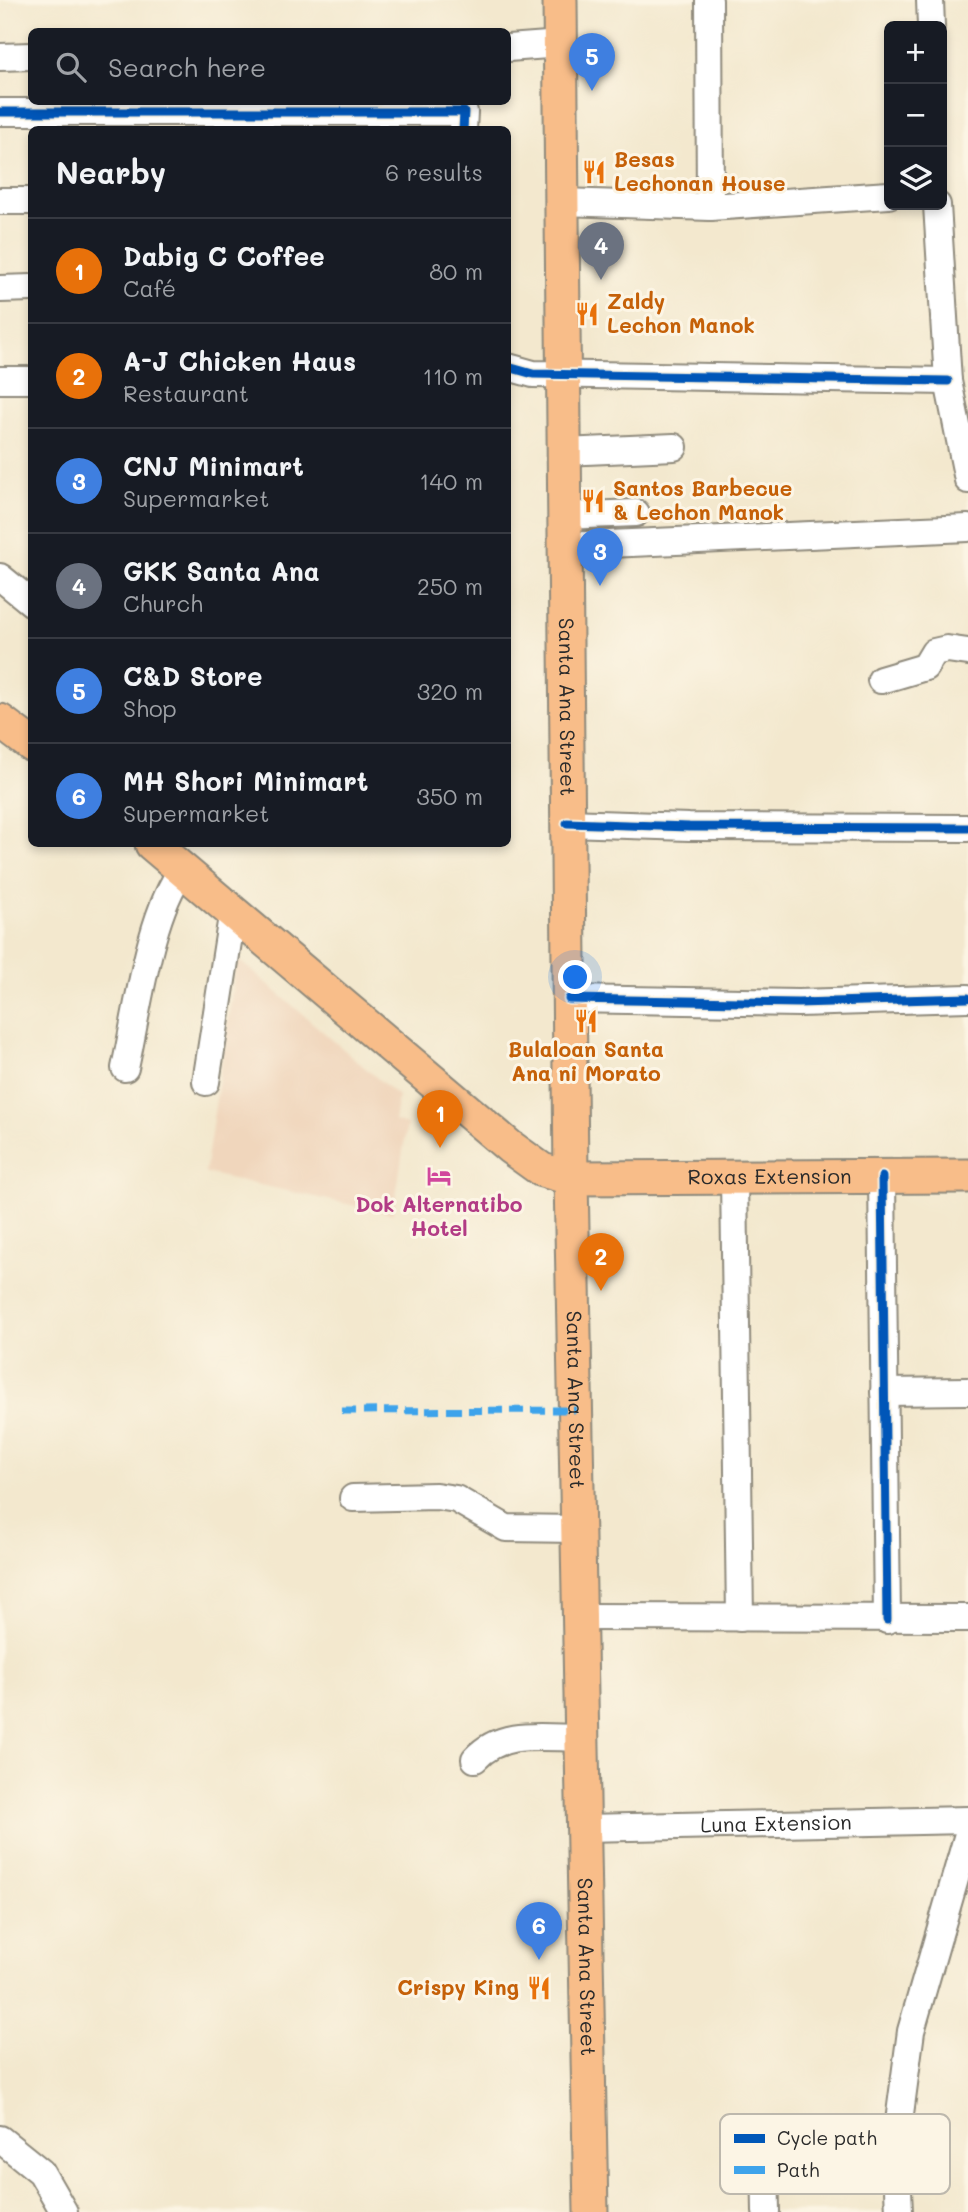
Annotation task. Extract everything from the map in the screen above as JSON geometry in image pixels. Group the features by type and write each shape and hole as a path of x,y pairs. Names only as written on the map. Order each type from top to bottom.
{"main road":[{"name":"Santa Ana Street","path":"561,0 563,202 535,372 564,452 571,1178 591,2212"},
{"path":"0,721 28,742"},
{"name":"Roxas Extension","path":"156,847 510,1147 542,1170 571,1178 968,1176"}],"street":[{"path":"709,0 710,207"},
{"path":"930,0 931,21"},
{"path":"511,48 561,44"},
{"path":"0,57 28,56"},
{"path":"0,112 104,120 463,120"},
{"path":"563,202 710,207 884,195"},
{"path":"0,201 28,201"},
{"path":"937,210 948,381 968,480"},
{"path":"0,289 28,288"},
{"path":"511,382 535,372 948,381"},
{"path":"0,380 28,380"},
{"path":"564,452 674,447"},
{"path":"564,531 636,513"},
{"path":"564,531 968,528"},
{"path":"0,577 28,600"},
{"path":"881,680 925,667 934,652 947,649 968,652"},
{"path":"567,823 787,829 968,828"},
{"path":"125,1068 157,921 171,885 183,869"},
{"path":"206,1082 233,910"},
{"path":"569,999 798,1003 968,998"},
{"path":"734,1177 740,1618"},
{"path":"882,1177 887,1620"},
{"path":"884,1392 968,1391"},
{"path":"353,1498 446,1498 472,1506 506,1528 578,1529"},
{"path":"580,1617 887,1620 968,1618"},
{"path":"475,1759 486,1747 500,1739 582,1738"},
{"name":"Luna Extension","path":"584,1828 968,1820"},
{"path":"901,2114 911,2031 968,1834"},
{"path":"0,2139 41,2172 64,2212"},
{"path":"766,2194 766,2212"},
{"path":"898,2194 899,2212"}],"shaded area":[{"path":"237,958 398,1096 394,1121 407,1125 393,1214 205,1173"}],"marked path":[{"path":"342,1411 576,1410"}],"cycle path":[{"path":"0,112 464,112 463,126"},
{"path":"511,368 533,374 948,381"},
{"path":"567,823 689,827 968,828"},
{"path":"569,999 798,1003 968,998"},
{"path":"882,1177 887,1620"}],"place":[{"name":"C&D Store","path":"592,91"},
{"name":"Besas Lechonan House","path":"594,172"},
{"name":"GKK Santa Ana","path":"601,280"},
{"name":"Zaldy Lechon Manok","path":"587,314"},
{"name":"Santos Barbecue & Lechon Manok","path":"593,501"},
{"name":"CNJ Minimart","path":"600,586"},
{"name":"Bulaloan Santa Ana ni Morato","path":"586,1021"},
{"name":"Dabig C Coffee","path":"440,1148"},
{"name":"Dok Alternatibo Hotel","path":"439,1176"},
{"name":"A-J Chicken Haus","path":"601,1291"},
{"name":"MH Shori Minimart","path":"539,1960"},
{"name":"Crispy King","path":"539,1988"}]}
